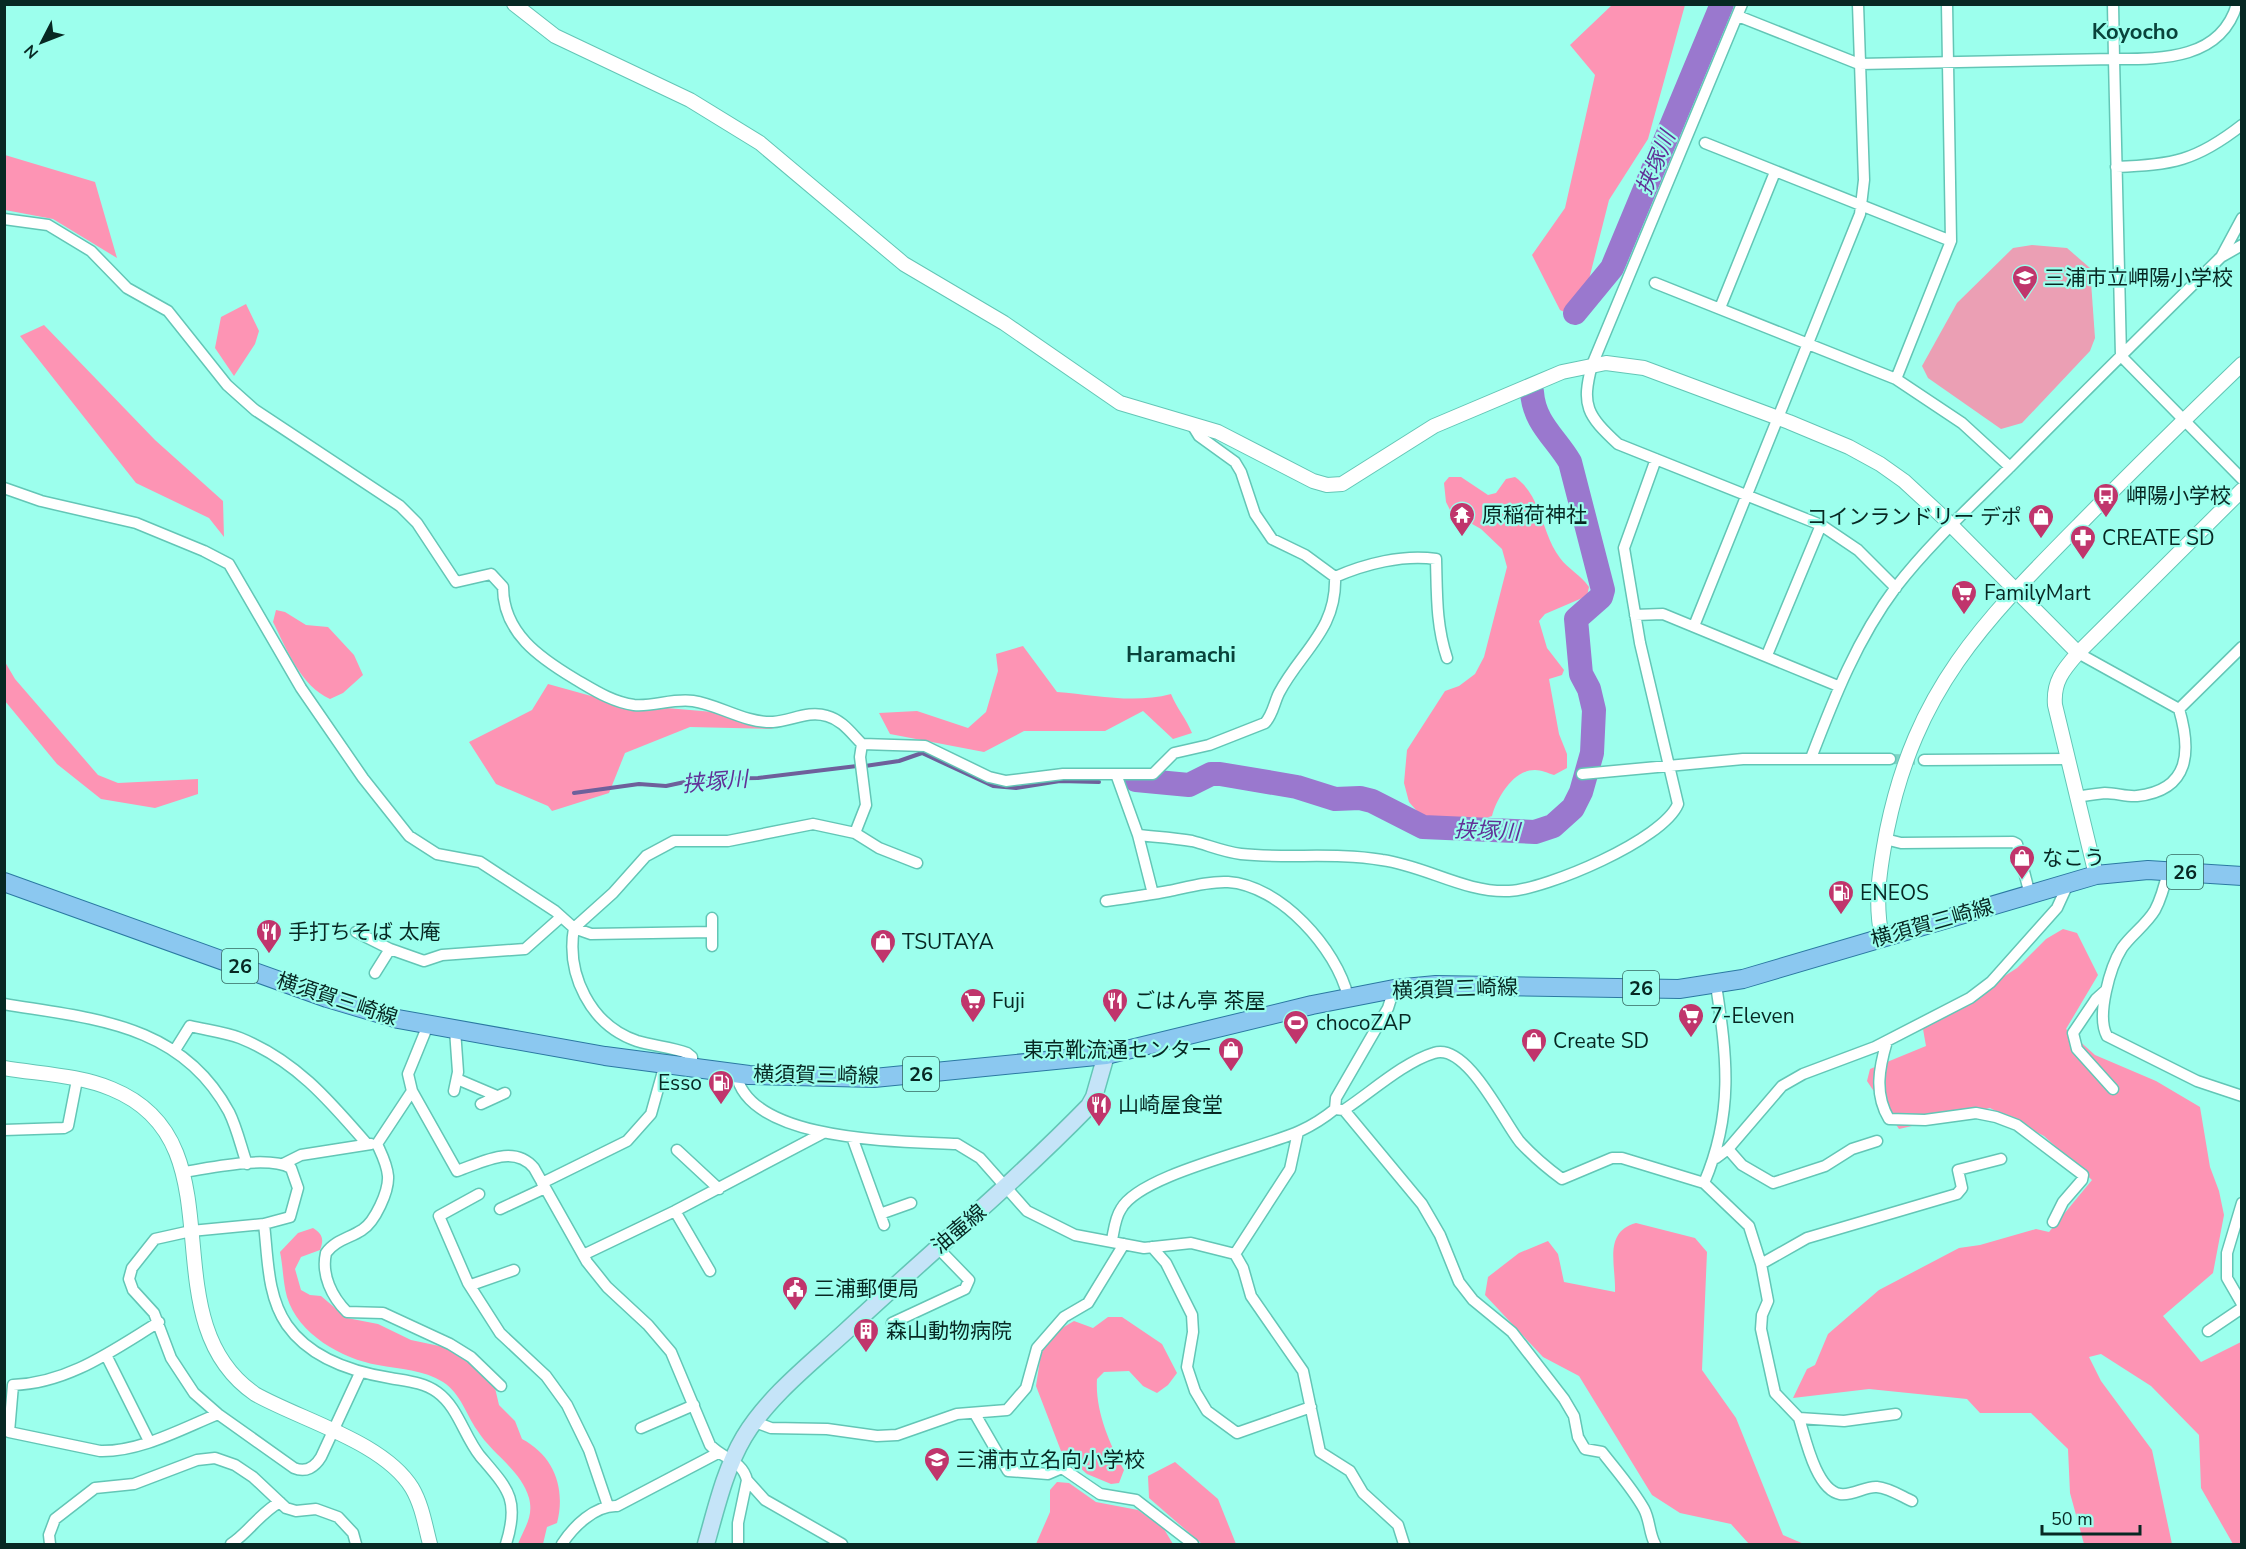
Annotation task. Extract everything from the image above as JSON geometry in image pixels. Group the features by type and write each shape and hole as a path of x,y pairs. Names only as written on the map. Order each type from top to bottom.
{"main road":[{"name":"横須賀三崎線","path":"4,882 327,998 428,1025 692,1069 824,1078 874,1078 1106,1055 1348,997 1394,989 1436,985 1679,989 1716,984 2096,875 2169,871 2241,876"},
{"name":"油壷線","path":"705,1545 733,1461 755,1422 831,1345 937,1247 1006,1188 1089,1106 1098,1088 1106,1055"}],"street":[{"path":"514,4 555,36 705,107 760,143 904,264 1004,323 1120,403 1218,432 1313,481 1326,485 1342,484 1434,426 1535,382 1592,365 1625,364 1664,373 1849,447 1880,464 1917,493 2078,653 2179,709 2184,726 2187,758 2178,777 2164,787 2138,796 2106,793 2077,796"},
{"path":"1742,4 1592,365 1585,393 1594,417 1618,444 1821,525 1858,550 1896,588"},
{"path":"1694,626 1809,344 1862,206 1864,180 1858,4"},
{"path":"1896,380 1951,242 1947,4"},
{"path":"2113,4 2121,356 2241,479"},
{"path":"1738,16 1859,64 2160,58 2195,51 2223,31 2234,15 2237,4"},
{"path":"2116,167 2184,160 2203,153 2241,125"},
{"path":"1705,143 1951,242"},
{"path":"1720,308 1775,172"},
{"path":"2221,257 2241,218"},
{"path":"4,219 48,225 91,251 128,288 168,311 227,385 255,410 400,506 417,523 456,582 491,574 503,587 503,603 509,620 520,637 544,661 603,696 623,703 638,705 678,700 695,701 751,719 773,722 807,714 823,715 837,719 862,744 925,746 989,777 1006,781 1063,774 1153,774 1174,753 1209,745 1265,723 1280,692 1324,629 1330,614 1335,577"},
{"path":"1811,758 1838,686 1864,638 1896,588 1952,526 2121,356 2221,257 2241,245"},
{"path":"1655,283 1896,380 1962,423 2010,467"},
{"path":"1882,938 1877,897 1885,839 1901,776 1933,700 1962,651 2015,590 2241,364"},
{"path":"1191,423 1199,436 1225,452 1235,462 1241,472 1255,514 1272,538 1305,555 1335,577"},
{"path":"1138,835 1191,841 1239,854 1380,859 1426,870 1473,888 1518,890 1611,856 1630,847 1657,829 1674,814 1678,804 1671,765 1635,615 1624,548 1656,459"},
{"path":"4,488 41,501 136,523 204,551 229,564 301,688 363,778 409,836 437,854 480,862 574,928 591,934 712,932"},
{"path":"2096,875 2054,695 2058,677 2078,653 2241,490"},
{"path":"1767,655 1821,525"},
{"path":"1335,577 1401,558 1416,556 1436,559 1439,635 1448,658"},
{"path":"1635,615 1663,614 1838,686"},
{"path":"2179,709 2241,647"},
{"path":"855,832 866,805 860,757 862,744"},
{"path":"1587,773 1743,759 1890,759"},
{"path":"1924,760 2068,759"},
{"path":"1116,774 1138,835 1153,894"},
{"path":"692,1069 692,1057 687,1053 626,1037 591,1007 584,996 572,961 574,928 614,893 646,856 674,842 728,841 813,824 855,832 879,848 917,863"},
{"path":"1885,839 1901,843 2013,842 2017,844 2030,895"},
{"path":"2169,871 2162,897 2154,911 2122,949 2106,990 2102,1027 2107,1036 2197,1081 2241,1096"},
{"path":"1106,901 1211,883 1230,882 1248,887 1284,906 1299,917 1317,938 1337,969 1348,997"},
{"path":"1716,1158 1728,1149 1782,1086 1803,1074 1887,1041 1970,998 1991,982 2057,908 2068,884"},
{"path":"356,932 390,949 424,962 442,955 525,949 561,917"},
{"path":"712,918 712,946"},
{"path":"375,973 390,949"},
{"path":"1704,1183 1716,1158 1727,1094 1725,1043 1716,984"},
{"path":"1394,989 1388,1008 1336,1098 1340,1110 1422,1204 1440,1235 1459,1282 1473,1300 1512,1332 1564,1399 1574,1416 1578,1437 1585,1449 1602,1452 1637,1497 1646,1512 1649,1533 1655,1545"},
{"path":"2106,990 2096,999 2073,1033 2077,1049 2113,1089"},
{"path":"4,1004 126,1027 175,1050 205,1077 223,1104 247,1164"},
{"path":"428,1025 408,1074 412,1091 457,1171 506,1155 526,1158 583,1255 607,1287 671,1352 710,1445 718,1453 742,1466 747,1480 765,1500 842,1545"},
{"path":"175,1050 190,1026 239,1038 299,1070 372,1144 386,1165 388,1179 379,1206 366,1226 339,1242 327,1253 329,1286 335,1300 347,1312 383,1313 450,1344 471,1357 501,1386"},
{"path":"454,1091 457,1079 455,1030"},
{"path":"1887,1041 1878,1078 1880,1104 1889,1119 1925,1119 1976,1113 1996,1117 2017,1125 2083,1175 2082,1180 2063,1202 2053,1222"},
{"path":"1112,1240 1121,1208 1141,1190 1194,1167 1298,1132 1340,1110 1417,1062 1434,1053 1443,1052 1477,1076 1520,1141 1562,1179 1612,1158 1622,1158 1704,1183 1749,1226 1761,1264 1768,1301 1762,1316 1761,1329 1775,1393 1799,1418 1814,1464 1831,1490 1840,1494 1876,1487 1892,1491 1912,1501"},
{"path":"500,1209 615,1148 633,1134 651,1114 665,1064"},
{"path":"4,1068 110,1088 144,1108 169,1137 183,1172 204,1323 220,1360 239,1382 255,1394 375,1452 400,1472 416,1495 430,1545"},
{"path":"736,1073 739,1088 757,1105 779,1120 823,1133 852,1137 957,1144 980,1158 1036,1217 1075,1235 1152,1247 1191,1243 1235,1254 1243,1268 1251,1296 1303,1371 1320,1452 1350,1471 1363,1493 1398,1525 1404,1545"},
{"path":"457,1079 501,1095 481,1104"},
{"path":"4,1130 68,1126 77,1080"},
{"path":"183,1172 247,1164 283,1164 301,1155 372,1144 412,1091"},
{"path":"1235,1254 1290,1169 1298,1132"},
{"path":"583,1255 719,1189 823,1133"},
{"path":"852,1137 884,1226"},
{"path":"1728,1149 1742,1165 1773,1184 1825,1166 1852,1149 1877,1141"},
{"path":"677,1150 719,1189"},
{"path":"1761,1264 1807,1238 1957,1194 1962,1188 1958,1170 2001,1159"},
{"path":"283,1164 291,1168 298,1188 294,1212 284,1220 191,1231 155,1239 130,1273 130,1285 148,1304 159,1322 177,1371 194,1393 218,1414 298,1470 317,1464 360,1373"},
{"path":"479,1194 439,1216 471,1285 500,1333 546,1376 567,1405 589,1450 608,1506"},
{"path":"880,1214 911,1203"},
{"path":"2208,1331 2241,1306 2228,1278 2227,1253 2241,1203"},
{"path":"675,1211 710,1271"},
{"path":"264,1224 273,1293 287,1325 320,1354 360,1373 423,1384 445,1398 479,1454 508,1489 513,1513 506,1545"},
{"path":"755,1422 771,1428 827,1429 877,1436 897,1435 957,1414 1007,1410 1019,1400 1026,1389 1037,1348 1064,1317 1089,1303 1124,1244"},
{"path":"892,1323 965,1289 969,1280 937,1247"},
{"path":"1152,1247 1166,1263 1192,1315 1193,1332 1187,1367 1195,1391 1207,1411 1237,1433 1311,1407"},
{"path":"471,1285 514,1270"},
{"path":"159,1322 106,1354 56,1378 35,1385 9,1387 9,1432 100,1451 123,1450 218,1414"},
{"path":"106,1354 149,1441"},
{"path":"641,1428 694,1405"},
{"path":"975,1414 1008,1471 1048,1474 1062,1468 1100,1494 1136,1500 1193,1545"},
{"path":"1799,1418 1844,1421 1896,1414"},
{"path":"561,1545 579,1523 608,1506 617,1506 718,1453"},
{"path":"50,1545 49,1535 55,1519 95,1488 134,1484 198,1460 215,1458 235,1465 254,1477 286,1508 296,1511 316,1509 331,1513 349,1527 356,1545"},
{"path":"738,1545 738,1523 747,1480"},
{"path":"231,1545 250,1530 268,1508 279,1502"}],"shaded area":[{"path":"1612,5 1685,5 1648,139 1609,200 1579,319 1560,310 1532,255 1565,208 1595,75 1570,45"},
{"path":"5,155 95,182 117,258 53,219 5,210"},
{"path":"2032,245 2067,248 2090,268 2095,338 2090,351 2022,423 2001,429 1928,378 1922,366 1957,303 2013,248"},
{"path":"246,304 259,331 255,344 234,376 215,348 221,317"},
{"path":"44,325 155,440 223,501 224,537 209,518 136,483 20,336"},
{"path":"1449,477 1461,477 1488,495 1496,493 1506,479 1515,477 1531,494 1560,558 1589,587 1587,596 1545,614 1539,621 1547,648 1564,670 1562,675 1549,679 1559,734 1567,754 1567,768 1554,775 1542,771 1527,771 1507,786 1492,816 1467,824 1424,819 1409,802 1404,783 1407,750 1445,691 1459,686 1475,674 1484,657 1507,567 1502,549 1481,529 1451,512 1446,502 1444,483"},
{"path":"276,610 285,612 306,625 328,627 354,655 363,675 343,693 330,699 320,693 303,676 290,655 273,622"},
{"path":"1023,646 1057,692 1129,699 1171,694 1192,733 1173,739 1143,711 1105,731 1024,731 984,752 890,734 879,713 917,711 968,728 986,712 998,671 996,654"},
{"path":"5,662 15,679 98,775 118,783 198,779 198,794 155,808 101,799 57,764 5,701"},
{"path":"548,684 620,704 725,713 774,729 690,727 625,753 609,793 552,811 548,806 496,784 469,742 532,710"},
{"path":"2063,929 2077,933 2098,975 2066,1029 2095,1055 2156,1081 2200,1107 2210,1167 2219,1191 2224,1215 2213,1273 2163,1316 2201,1362 2241,1342 2241,1544 2233,1544 2201,1488 2199,1435 2151,1386 2101,1354 2089,1357 2101,1381 2152,1450 2172,1544 2084,1544 2070,1493 2068,1449 2031,1413 1980,1413 1967,1399 1869,1389 1793,1398 1807,1369 1815,1365 1828,1334 1879,1290 1959,1248 1980,1245 2036,1229 2049,1232 2092,1180 2044,1136 1990,1108 1899,1129 1867,1081 1870,1069 1926,1046 1923,1029 2017,968 2046,939"},
{"path":"1636,1223 1695,1238 1707,1252 1702,1370 1736,1418 1783,1535 1804,1544 1749,1544 1731,1524 1680,1513 1652,1495 1579,1376 1543,1357 1485,1295 1488,1277 1519,1253 1548,1241 1558,1254 1564,1282 1615,1292 1613,1261 1615,1242 1626,1227"},
{"path":"313,1228 321,1235 322,1243 320,1250 301,1257 295,1269 301,1290 310,1295 321,1296 347,1318 378,1324 411,1340 444,1347 469,1363 495,1388 499,1405 515,1421 522,1439 542,1454 555,1474 560,1498 557,1523 547,1527 543,1544 518,1544 528,1522 530,1511 525,1488 520,1479 483,1439 459,1398 449,1387 436,1378 420,1372 364,1362 336,1351 323,1343 301,1322 287,1297 280,1252 298,1233"},
{"path":"1108,1317 1122,1317 1162,1344 1177,1373 1168,1385 1157,1393 1143,1386 1129,1371 1104,1372 1097,1379 1098,1402 1104,1426 1124,1470 1119,1483 1111,1484 1087,1474 1061,1451 1036,1386 1041,1353 1052,1334 1074,1321 1093,1328"},
{"path":"1175,1462 1218,1499 1236,1544 1202,1544 1149,1498 1148,1476"},
{"path":"1057,1482 1069,1483 1096,1502 1138,1510 1164,1529 1173,1544 1036,1544 1050,1512 1050,1490"}],"waterway":[{"name":"挟塚川","path":"1575,313 1612,268 1722,4"},
{"name":"挟塚川","path":"1136,780 1189,785 1211,774 1220,774 1297,787 1335,799 1360,798 1372,801 1423,827 1535,832 1553,826 1573,808 1581,792 1592,753 1594,710 1589,689 1581,674 1576,619 1601,597 1603,590 1570,462 1541,421 1532,392"},
{"name":"挟塚川","path":"865,766 899,761 922,753 993,786 1016,788 1060,781 1099,782"},
{"name":"挟塚川","path":"574,793 639,784 666,786 699,779 758,778 857,766"}],"tunnel":[{"path":"1890,759 1924,760"}],"place":[{"name":"三浦市立岬陽小学校","path":"2025,301"},
{"name":"岬陽小学校","path":"2106,519"},
{"name":"原稲荷神社","path":"1462,538"},
{"name":"コインランドリー デポ","path":"2041,540"},
{"name":"CREATE SD","path":"2083,561"},
{"name":"FamilyMart","path":"1964,616"},
{"name":"なこう","path":"2022,881"},
{"name":"ENEOS","path":"1841,916"},
{"name":"手打ちそば 太庵","path":"269,955"},
{"name":"TSUTAYA","path":"883,965"},
{"name":"Fuji","path":"973,1024"},
{"name":"ごはん亭 茶屋","path":"1115,1024"},
{"name":"7-Eleven","path":"1691,1039"},
{"name":"chocoZAP","path":"1296,1046"},
{"name":"Create SD","path":"1534,1064"},
{"name":"東京靴流通センター","path":"1231,1073"},
{"name":"Esso","path":"721,1106"},
{"name":"山崎屋食堂","path":"1099,1128"},
{"name":"三浦郵便局","path":"795,1312"},
{"name":"森山動物病院","path":"866,1354"},
{"name":"三浦市立名向小学校","path":"937,1483"}],"district":[{"name":"Koyocho","path":"2135,32"},
{"name":"Haramachi","path":"1181,655"}]}
